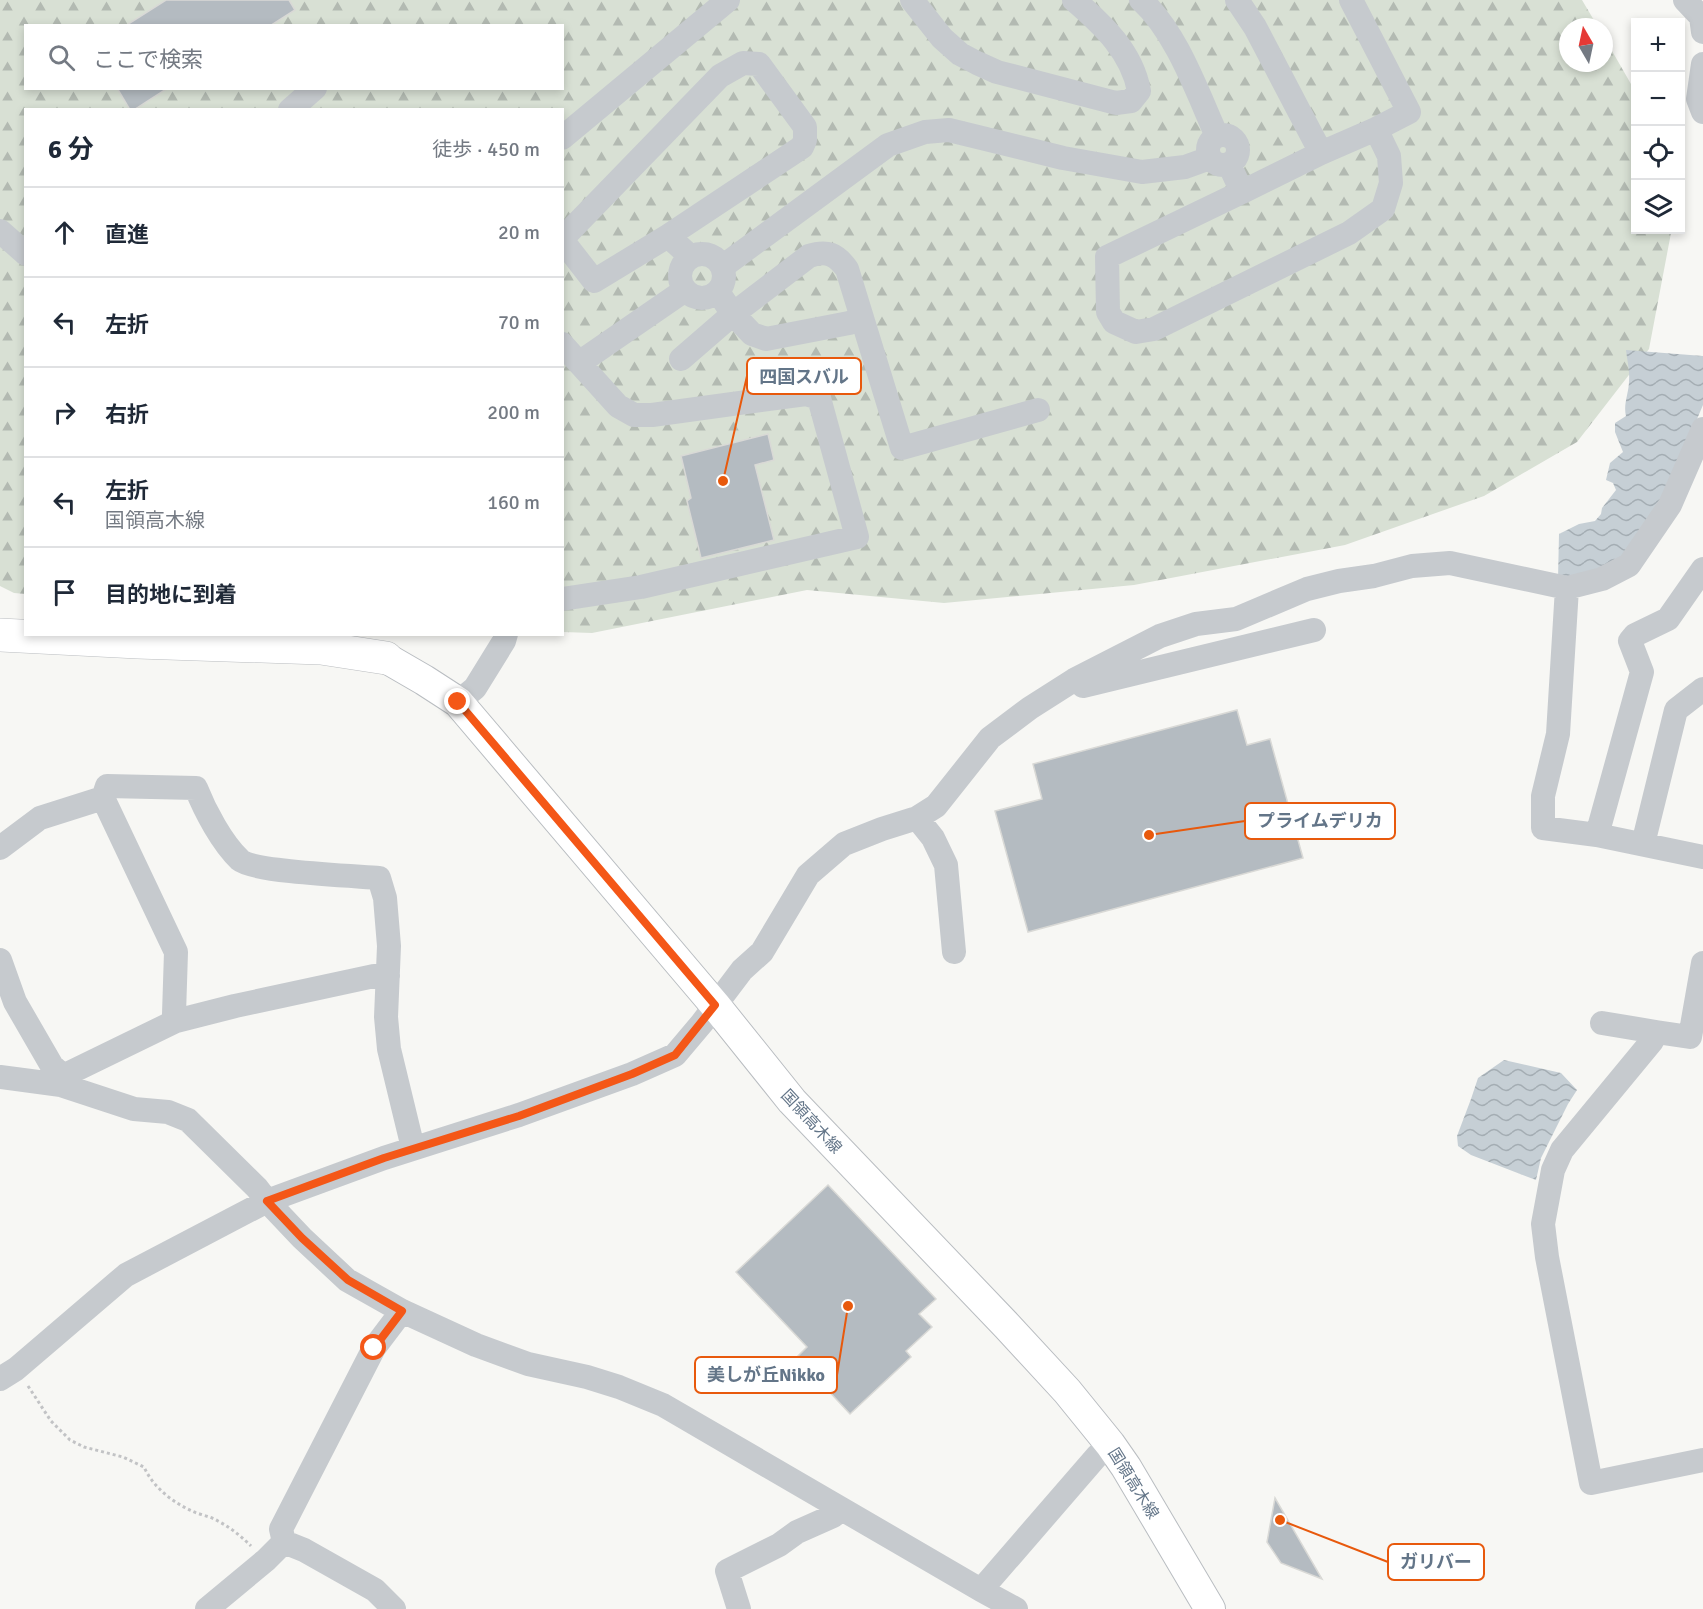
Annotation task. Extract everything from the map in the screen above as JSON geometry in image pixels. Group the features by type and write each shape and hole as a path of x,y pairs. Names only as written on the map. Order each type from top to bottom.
{"highway":[{"path":"0,634 24,635"},
{"path":"34,636 321,648 386,658"}],"main road":[{"name":"国領高木線","path":"386,658 458,702 715,1005 792,1101 1067,1391 1126,1467 1210,1609"}],"street":[{"path":"564,136 728,0"},
{"path":"912,0 942,38 960,54 977,63 997,72 1116,103 1131,101 1139,91 1136,75 1125,54 1099,21 1074,0"},
{"path":"1141,0 1150,8 1178,50 1219,153 1242,192"},
{"path":"1237,0 1255,27 1321,153"},
{"path":"1351,0 1409,112 1107,257 1108,312 1114,322 1136,332 1154,329 1349,233 1383,209 1391,183 1389,156 1376,129"},
{"path":"564,237 720,76 743,63 759,64 805,127 806,140 801,147 668,236 594,281 564,242"},
{"path":"1703,64 1698,99 1703,112"},
{"path":"292,108 313,90"},
{"path":"722,267 888,145 925,132 949,130 1063,158 1142,172 1185,167 1219,153"},
{"path":"0,231 24,252"},
{"path":"668,236 691,256"},
{"path":"681,359 733,314 809,256 822,252 839,258 847,269 902,448 1038,410"},
{"path":"706,254 718,261 722,267 724,280 718,292 711,296 697,298 685,290 681,283 681,268 691,256 706,254"},
{"path":"579,363 685,290"},
{"path":"718,292 733,314 752,334 766,339 849,324 862,319"},
{"path":"564,346 618,406 634,415 652,415 806,394 819,398 857,537 641,586 564,599"},
{"path":"8,1374 126,1275 267,1201 413,1148 519,1116 632,1074 675,1055 742,970 762,952 808,875 844,844 917,818 936,806 990,738 1030,708 1074,680 1160,636 1196,624 1236,619 1306,589 1412,566 1450,563 1568,588 1602,579 1629,565 1670,505 1703,429"},
{"path":"1597,835 1642,672 1630,641 1635,635 1668,619 1703,568"},
{"path":"1568,588 1558,734 1543,796 1543,828 1597,835 1703,857"},
{"path":"1055,693 1314,630"},
{"path":"458,702 475,688 505,636"},
{"path":"1643,844 1676,710 1703,689"},
{"path":"176,1021 174,1014 176,952 103,798 107,786 196,788 202,803 225,840 242,861 261,868 379,878 385,898 389,946 386,1017 389,1049 413,1148"},
{"path":"0,848 40,818 103,798"},
{"path":"917,818 933,838 946,865 954,952"},
{"path":"0,960 15,1002 62,1081"},
{"path":"1602,1023 1656,1032 1696,1042 1703,963"},
{"path":"62,1081 176,1021 316,988 374,976 388,976"},
{"path":"1656,1032 1652,1041 1562,1150 1553,1170 1543,1224 1547,1257 1591,1483 1703,1460"},
{"path":"0,1077 62,1081 134,1109 168,1112 188,1120 258,1188 267,1201 302,1238 348,1280 402,1311 476,1346 528,1364 587,1377 619,1387 663,1405 1016,1609"},
{"path":"284,1542 281,1529 374,1348 402,1311"},
{"path":"981,1590 1096,1456 1110,1444"},
{"path":"739,1609 727,1571 780,1545 796,1532 833,1516 840,1508"},
{"path":"207,1609 284,1542"},
{"path":"284,1542 304,1550 375,1590 394,1609"}],"path":[{"path":"8,1374 70,1440 84,1447 123,1457 144,1467 154,1484 171,1498 235,1531 266,1560"}],"green space":[{"path":"0,0 1582,0 1593,18 1559,18 1559,72 1613,72 1613,53 1631,84 1631,234 1671,234 1649,349 1577,442 1484,496 1345,545 1134,585 944,603 807,590 592,633 564,632 564,108 24,108 24,594 14,593 0,586"}],"water":[{"path":"1626,350 1703,356 1703,405 1662,501 1624,556 1607,567 1558,579 1559,534 1579,524 1595,521 1616,490 1613,483 1606,480 1610,463 1623,452 1615,432 1615,423 1626,416 1629,369"},
{"path":"1504,1060 1561,1073 1577,1090 1541,1158 1536,1180 1471,1155 1458,1146 1457,1136 1478,1078"}],"building":[{"path":"166,0 289,0 295,10 273,24 128,24"},
{"path":"118,90 165,90 137,108 129,108"},
{"path":"768,434 774,460 755,465 774,540 701,558 687,501 691,498 681,456"},
{"path":"1237,710 1247,745 1270,739 1303,858 1028,932 995,811 1042,799 1033,764"},
{"path":"828,1185 936,1299 919,1314 932,1327 906,1351 911,1357 850,1414 797,1357 807,1347 736,1272"},
{"path":"1275,1498 1322,1579 1281,1563 1267,1542"}],"place":[{"name":"四国スバル","path":"723,481"},
{"name":"プライムデリカ","path":"1149,835"},
{"name":"美しが丘Nikko","path":"848,1306"},
{"name":"ガリバー","path":"1280,1520"}],"route":[{"path":"374,1348 402,1311 348,1280 302,1238 267,1201 413,1148 519,1116 632,1074 675,1055 715,1005 458,702"}]}
